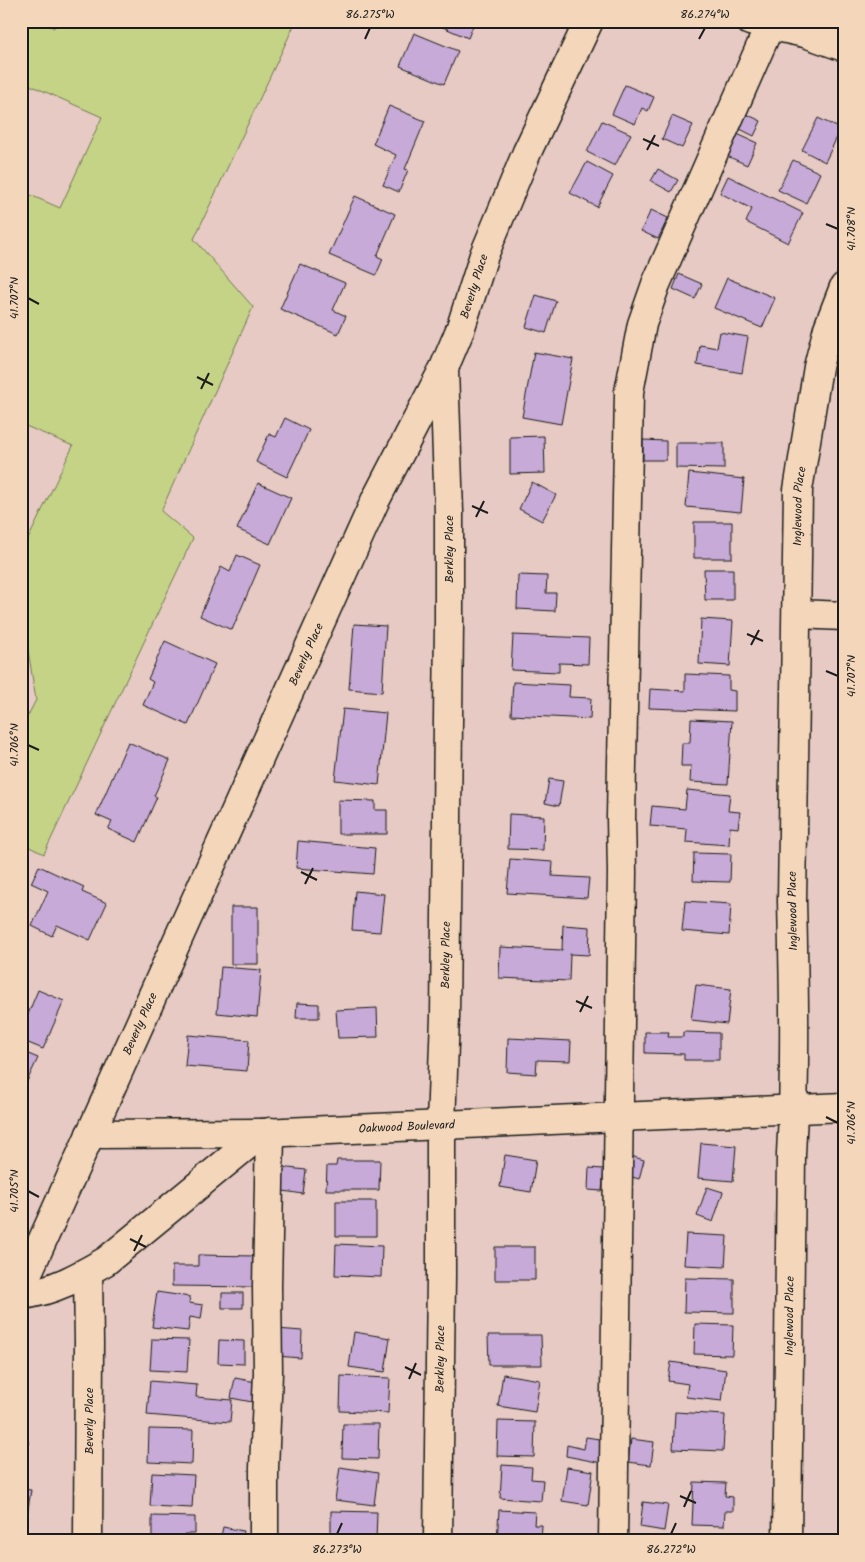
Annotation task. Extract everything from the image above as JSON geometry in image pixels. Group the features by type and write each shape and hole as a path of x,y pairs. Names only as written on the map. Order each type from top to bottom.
{"street":[{"name":"Beverly Place","path":"21,1288 375,501 444,368 460,330 484,256 553,96 589,21"},
{"path":"613,1541 622,872 621,817 629,392 642,324 656,284 760,23 805,33 835,36"},
{"name":"Inglewood Place","path":"787,1541 791,1154 794,1109 792,900 798,490 818,367 828,328 844,287"},
{"name":"Berkley Place","path":"438,1541 441,1124 445,1017 449,622 449,512 444,368"},
{"path":"796,614 844,616"},
{"name":"Oakwood Boulevard","path":"266,1132 844,1107"},
{"path":"90,1134 266,1132"},
{"path":"21,1294 30,1294 59,1285 88,1272 106,1261 266,1132"},
{"path":"264,1541 264,1468 268,1373 266,1132"},
{"name":"Beverly Place","path":"88,1272 88,1541"}],"green space":[{"path":"21,21 39,21 54,28 58,21 296,21 194,239 253,307 161,511 193,538 44,854 21,843 21,729 36,700 21,606 21,554 73,446 21,424 21,191 60,208 102,117 21,81"}],"building":[{"path":"429,21 475,21 468,38"},
{"path":"414,33 458,51 444,84 400,66"},
{"path":"625,85 654,97 648,111 642,108 635,124 612,114"},
{"path":"389,106 425,121 405,169 408,170 399,192 383,185 396,155 373,144"},
{"path":"744,113 761,121 754,136 736,127"},
{"path":"672,116 693,125 682,148 662,139"},
{"path":"818,118 841,129 825,162 802,150"},
{"path":"602,121 631,134 615,166 587,152"},
{"path":"735,133 757,143 747,165 725,155"},
{"path":"793,160 820,173 806,203 778,190"},
{"path":"587,162 613,176 597,207 570,193"},
{"path":"658,169 678,180 671,192 651,181"},
{"path":"728,176 803,213 788,243 746,222 752,209 720,193"},
{"path":"355,196 395,214 377,256 383,259 376,275 329,255"},
{"path":"651,210 668,218 658,239 641,231"},
{"path":"300,264 345,283 333,310 346,316 338,334 280,309"},
{"path":"679,274 702,284 695,299 673,289"},
{"path":"727,278 775,298 762,328 714,308"},
{"path":"536,295 556,301 546,333 526,327"},
{"path":"720,332 748,337 742,373 697,365 700,345 717,348"},
{"path":"534,352 573,359 561,424 522,417"},
{"path":"285,418 309,430 287,477 256,462 269,434 276,437"},
{"path":"544,436 545,473 510,474 510,437"},
{"path":"643,440 666,441 666,460 643,460"},
{"path":"676,443 724,443 724,469 676,468"},
{"path":"689,473 744,479 741,512 686,507"},
{"path":"532,482 556,495 542,521 519,509"},
{"path":"258,483 291,498 270,544 237,529"},
{"path":"694,522 732,522 732,558 694,558"},
{"path":"237,555 260,565 232,630 200,616 221,567 230,572"},
{"path":"704,569 733,569 733,600 705,600"},
{"path":"518,575 547,576 546,593 556,593 555,611 517,609"},
{"path":"701,619 733,621 730,666 699,664"},
{"path":"354,624 386,626 382,692 349,689"},
{"path":"513,635 589,638 588,664 559,663 559,672 511,670"},
{"path":"165,641 215,664 188,725 143,705 153,682 148,679"},
{"path":"685,674 729,676 729,690 735,691 735,711 649,708 650,689 685,691"},
{"path":"513,682 570,685 569,697 591,698 590,719 511,715"},
{"path":"343,709 386,713 379,785 335,780"},
{"path":"691,719 732,721 728,784 690,782 691,766 681,766 682,743 690,743"},
{"path":"128,742 170,760 154,796 157,797 137,842 108,829 112,822 96,815"},
{"path":"549,779 563,781 559,806 545,803"},
{"path":"687,790 730,794 728,811 740,812 738,828 730,827 729,845 686,842 687,829 650,826 652,806 685,809"},
{"path":"338,800 375,801 375,810 387,810 387,834 338,834"},
{"path":"509,814 544,816 543,850 508,849"},
{"path":"298,841 375,848 373,874 296,868"},
{"path":"694,853 731,854 730,882 693,881"},
{"path":"510,859 553,862 552,876 589,878 587,898 507,893"},
{"path":"39,866 84,887 82,892 107,903 90,940 57,925 52,936 32,926 48,891 31,883"},
{"path":"355,891 384,894 380,932 352,930"},
{"path":"685,901 731,904 729,935 682,931"},
{"path":"231,907 258,907 258,964 231,964"},
{"path":"563,925 590,927 589,955 570,954 569,981 499,978 500,947 562,950"},
{"path":"221,967 261,970 257,1017 217,1013"},
{"path":"696,985 731,989 727,1024 691,1020"},
{"path":"38,990 64,1001 43,1049 21,1040 21,1031"},
{"path":"297,1003 319,1004 319,1018 296,1018"},
{"path":"377,1008 378,1037 338,1038 336,1010"},
{"path":"645,1032 669,1032 668,1037 683,1037 683,1032 719,1033 719,1060 684,1060 684,1054 645,1053"},
{"path":"188,1035 249,1040 247,1071 185,1066"},
{"path":"508,1038 571,1041 570,1061 537,1060 536,1074 507,1072"},
{"path":"21,1051 38,1058 21,1094"},
{"path":"701,1143 736,1146 733,1181 698,1178"},
{"path":"505,1155 536,1160 531,1192 500,1187"},
{"path":"631,1156 644,1160 639,1179 625,1175"},
{"path":"337,1160 380,1160 379,1190 326,1190 327,1166 336,1166"},
{"path":"280,1167 306,1170 303,1194 277,1190"},
{"path":"589,1168 604,1169 602,1191 588,1190"},
{"path":"707,1187 723,1192 713,1222 697,1216"},
{"path":"336,1201 376,1201 376,1236 336,1236"},
{"path":"686,1234 727,1236 725,1267 684,1265"},
{"path":"336,1244 382,1246 381,1277 335,1275"},
{"path":"495,1247 535,1247 535,1280 495,1280"},
{"path":"198,1255 256,1256 256,1287 172,1286 172,1266 198,1266"},
{"path":"685,1278 734,1279 734,1313 684,1312"},
{"path":"157,1292 190,1297 189,1303 203,1305 201,1319 190,1317 188,1331 152,1327"},
{"path":"222,1293 243,1293 243,1308 222,1308"},
{"path":"695,1324 733,1325 732,1355 694,1354"},
{"path":"277,1329 302,1331 301,1358 276,1356"},
{"path":"354,1332 390,1338 385,1372 349,1367"},
{"path":"488,1335 541,1335 542,1365 489,1365"},
{"path":"152,1339 189,1340 187,1372 150,1370"},
{"path":"219,1340 244,1341 244,1364 218,1363"},
{"path":"671,1362 726,1370 722,1401 686,1397 688,1384 668,1381"},
{"path":"503,1374 540,1380 535,1412 498,1406"},
{"path":"341,1376 390,1378 388,1413 340,1411"},
{"path":"235,1378 256,1382 252,1402 231,1398"},
{"path":"150,1381 197,1385 196,1397 232,1400 230,1422 147,1415"},
{"path":"675,1412 725,1415 723,1451 673,1449"},
{"path":"498,1421 535,1422 534,1457 497,1456"},
{"path":"343,1424 379,1424 378,1459 342,1458"},
{"path":"149,1429 193,1430 192,1464 148,1462"},
{"path":"586,1437 606,1440 602,1463 566,1456 567,1445 584,1449"},
{"path":"631,1439 654,1442 651,1465 628,1462"},
{"path":"21,1440 29,1442 24,1467 21,1466"},
{"path":"502,1465 532,1467 531,1479 543,1480 541,1501 500,1498"},
{"path":"340,1467 378,1473 374,1505 335,1500"},
{"path":"567,1467 593,1471 588,1505 562,1501"},
{"path":"152,1473 194,1475 192,1508 150,1506"},
{"path":"694,1482 726,1483 725,1496 733,1497 733,1511 725,1511 724,1526 692,1525"},
{"path":"21,1489 31,1490 27,1515 21,1514"},
{"path":"643,1502 668,1505 664,1531 640,1527"},
{"path":"499,1510 535,1512 534,1525 542,1525 541,1541 497,1541"},
{"path":"331,1511 377,1512 376,1541 331,1541"},
{"path":"152,1516 195,1517 195,1534 184,1534 184,1541 152,1541"},
{"path":"223,1527 243,1531 241,1541 220,1541"},
{"path":"21,1537 39,1538 39,1541 21,1541"},
{"path":"643,1537 668,1538 668,1541 643,1541"}]}
